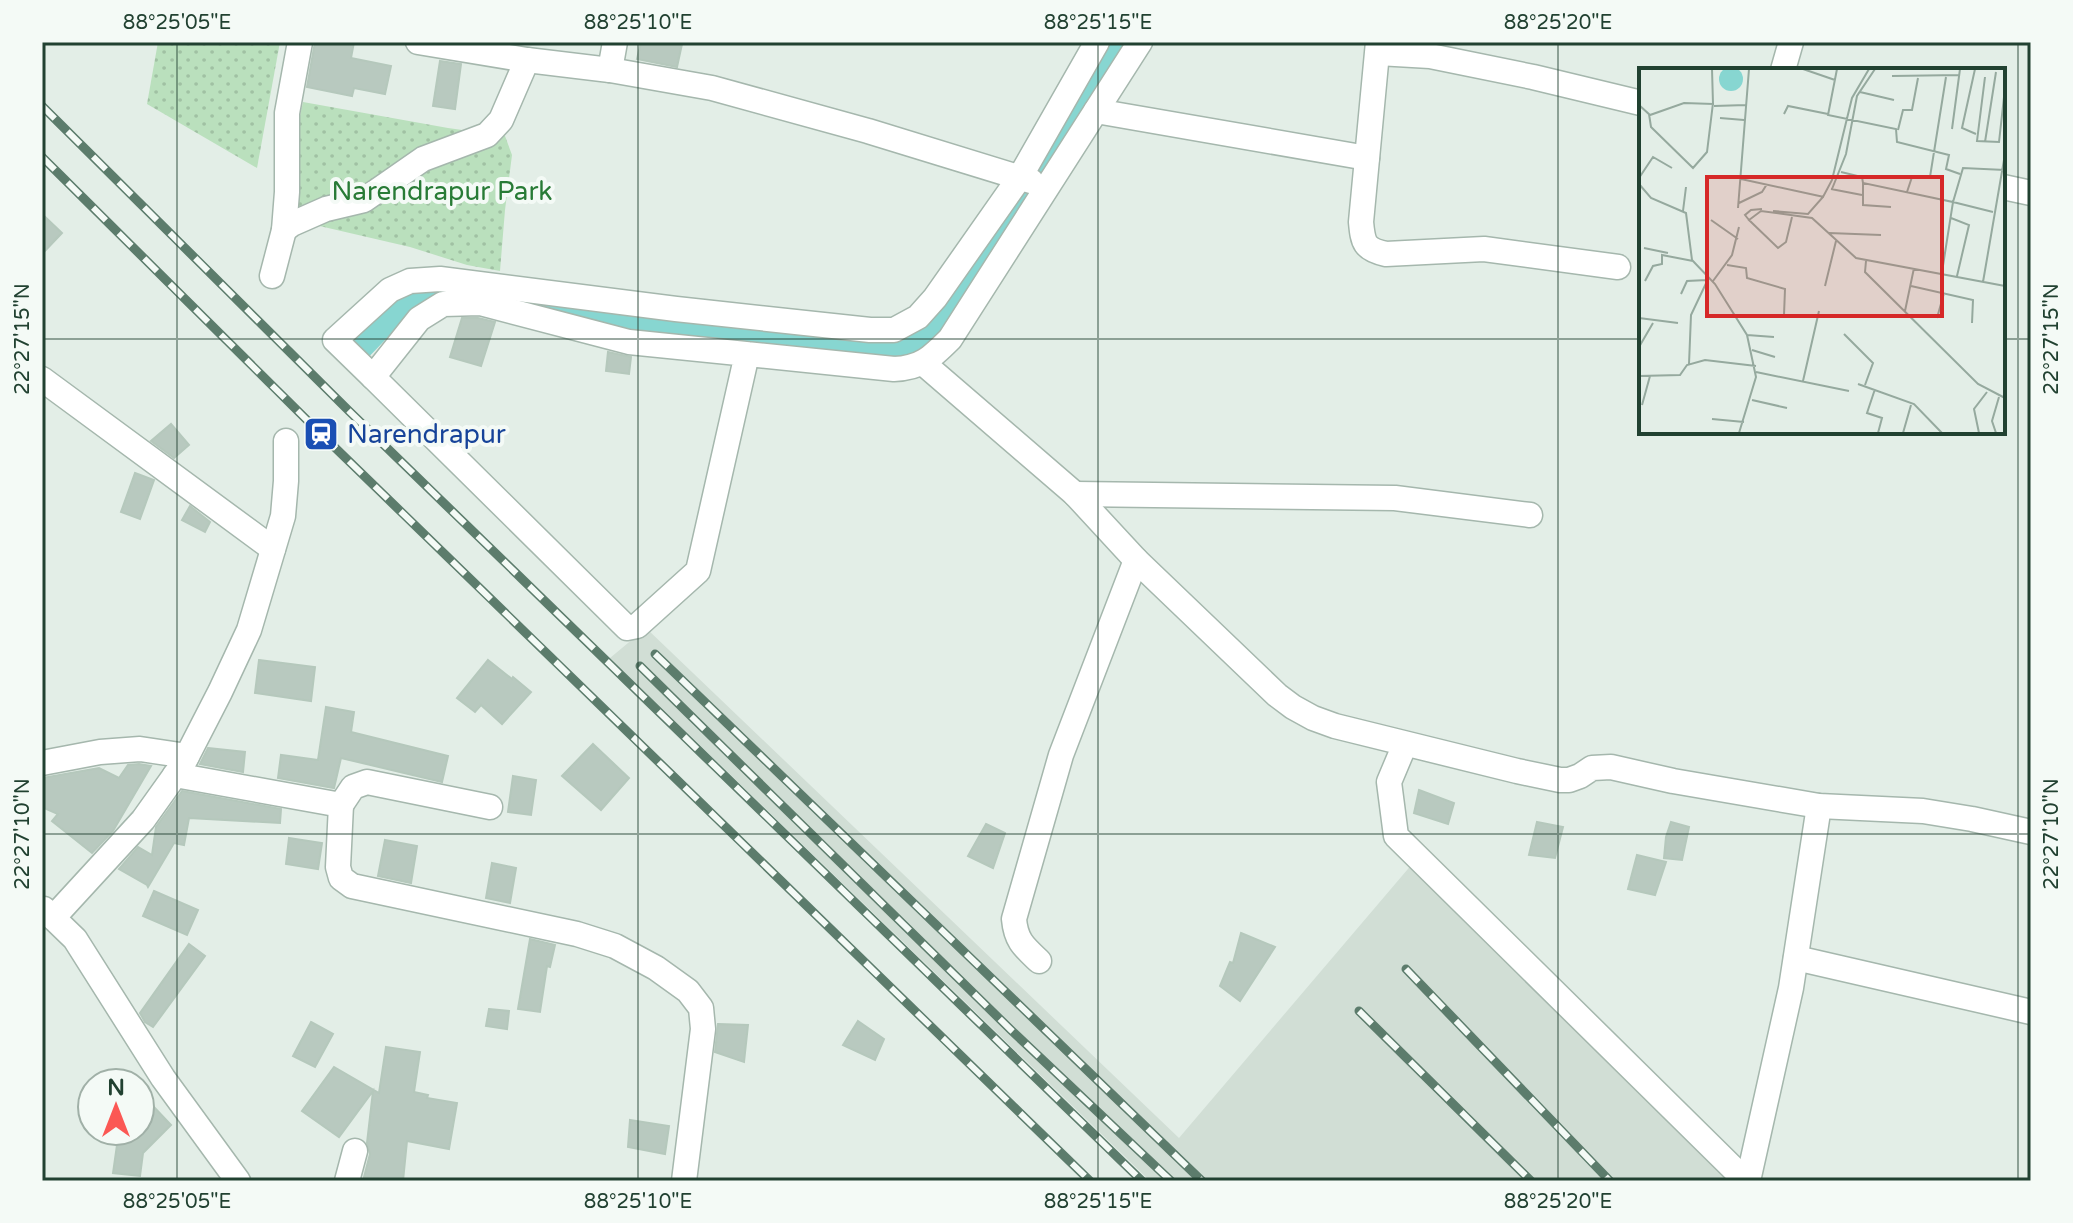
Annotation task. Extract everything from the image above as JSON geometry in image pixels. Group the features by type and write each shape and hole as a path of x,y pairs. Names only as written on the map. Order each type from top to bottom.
{"street":[{"path":"272,276 284,230 287,113 300,42"},
{"path":"418,42 712,88 1020,177 1047,189"},
{"path":"610,70 615,42"},
{"path":"747,354 698,571 637,626 627,628 335,340 390,290 410,281 440,279 676,309 894,330 918,317 935,298 1020,177 1097,42"},
{"path":"373,377 419,319 443,304 480,303 629,342 910,369 923,363 950,339 1140,42"},
{"path":"1784,68 1791,42"},
{"path":"1618,267 1484,249 1386,254 1371,251 1363,241 1361,222 1378,48 1547,80 1639,103"},
{"path":"284,230 326,209 364,200 423,159 487,135 501,120 527,60"},
{"path":"1096,111 1367,158"},
{"path":"2005,187 2031,193"},
{"path":"923,363 1075,494 1136,560 1277,695 1313,718 1405,744 1560,780 1580,776 1592,768 1611,767 1819,806 1923,811 2031,832"},
{"path":"42,379 273,549"},
{"path":"238,1181 163,1078 75,939 48,913 143,820 181,766 249,630 283,516 286,441"},
{"path":"1075,494 1395,498 1530,515"},
{"path":"1039,961 1024,948 1015,934 1014,919 1061,755 1136,560"},
{"path":"1405,744 1389,782 1396,836 1747,1181"},
{"path":"42,763 100,752 140,749 181,766 341,805"},
{"path":"490,807 367,782 353,787 341,805 338,867 341,878 352,886 577,934 615,946 656,968 688,991 701,1008 703,1029 684,1181"},
{"path":"1747,1181 1791,988 1819,806"},
{"path":"1796,958 2031,1012"},
{"path":"347,1181 355,1151"}],"shaded area":[{"path":"646,628 1179,1138 1413,863 1736,1181 1150,1181 610,658"}],"green space":[{"path":"158,42 280,42 257,168 147,104"},
{"name":"Narendrapur Park","path":"303,102 505,136 512,155 500,271 298,221 295,138"}],"building":[{"path":"315,42 354,42 351,58 391,66 385,94 354,88 352,96 307,87"},
{"path":"641,42 682,44 677,67 637,59"},
{"path":"440,61 461,64 455,109 433,106"},
{"path":"42,214 62,233 42,254"},
{"path":"462,318 495,322 481,366 450,357"},
{"path":"608,352 631,357 629,374 606,371"},
{"path":"171,424 189,445 174,458 151,441"},
{"path":"135,473 154,480 140,519 121,512"},
{"path":"190,506 210,522 205,532 182,520"},
{"path":"259,660 315,667 311,701 255,693"},
{"path":"488,660 531,692 502,724 481,705 475,712 457,698"},
{"path":"326,707 354,712 351,732 448,756 442,782 341,758 334,788 278,778 281,755 318,760"},
{"path":"593,744 629,778 601,810 562,776"},
{"path":"208,748 245,752 243,772 200,764"},
{"path":"128,765 151,766 113,831 92,853 52,821 58,814 42,807 42,778 99,768 119,778"},
{"path":"513,776 536,780 531,815 508,812"},
{"path":"1419,790 1454,803 1448,824 1414,813"},
{"path":"182,791 281,809 280,823 189,818 184,845 174,843 148,887 119,869 138,847 152,855 156,827"},
{"path":"1537,822 1563,827 1555,858 1529,855"},
{"path":"1671,822 1689,827 1682,860 1664,858"},
{"path":"986,824 1005,833 993,868 968,856"},
{"path":"289,838 322,843 318,869 286,864"},
{"path":"385,840 417,846 411,883 378,876"},
{"path":"1637,855 1666,862 1655,895 1628,889"},
{"path":"492,863 516,868 510,903 486,898"},
{"path":"154,891 198,910 187,935 143,916"},
{"path":"1241,933 1275,947 1240,1001 1220,986 1230,962 1233,963"},
{"path":"530,939 555,945 550,967 547,966 540,1012 518,1009"},
{"path":"189,944 205,956 153,1027 145,1022 140,1013"},
{"path":"489,1009 509,1011 507,1029 486,1026"},
{"path":"858,1021 884,1039 875,1060 843,1045"},
{"path":"311,1022 333,1034 315,1067 293,1056"},
{"path":"718,1024 748,1025 744,1062 715,1052"},
{"path":"386,1047 420,1052 414,1092 428,1095 427,1098 457,1103 449,1149 407,1141 403,1181 364,1177 370,1154 367,1143 373,1091 339,1137 302,1111 334,1067 379,1093"},
{"path":"156,1109 171,1125 156,1140"},
{"path":"630,1120 669,1126 665,1154 628,1147"},
{"path":"117,1147 149,1147 143,1153 140,1176 113,1173"}],"waterway":[{"path":"536,301 645,322 880,345 910,346 932,337 1036,184 1120,42"},
{"path":"353,357 390,320 415,302 447,292 466,292"}],"railway":[{"path":"42,106 349,411 1142,1181"},
{"path":"42,157 321,434 1090,1181"},
{"path":"655,654 1202,1181"},
{"path":"640,666 1011,1030 1171,1181"},
{"path":"1406,969 1610,1181"},
{"path":"1359,1011 1531,1181"}],"place":[{"name":"Narendrapur","path":"321,434"}]}
